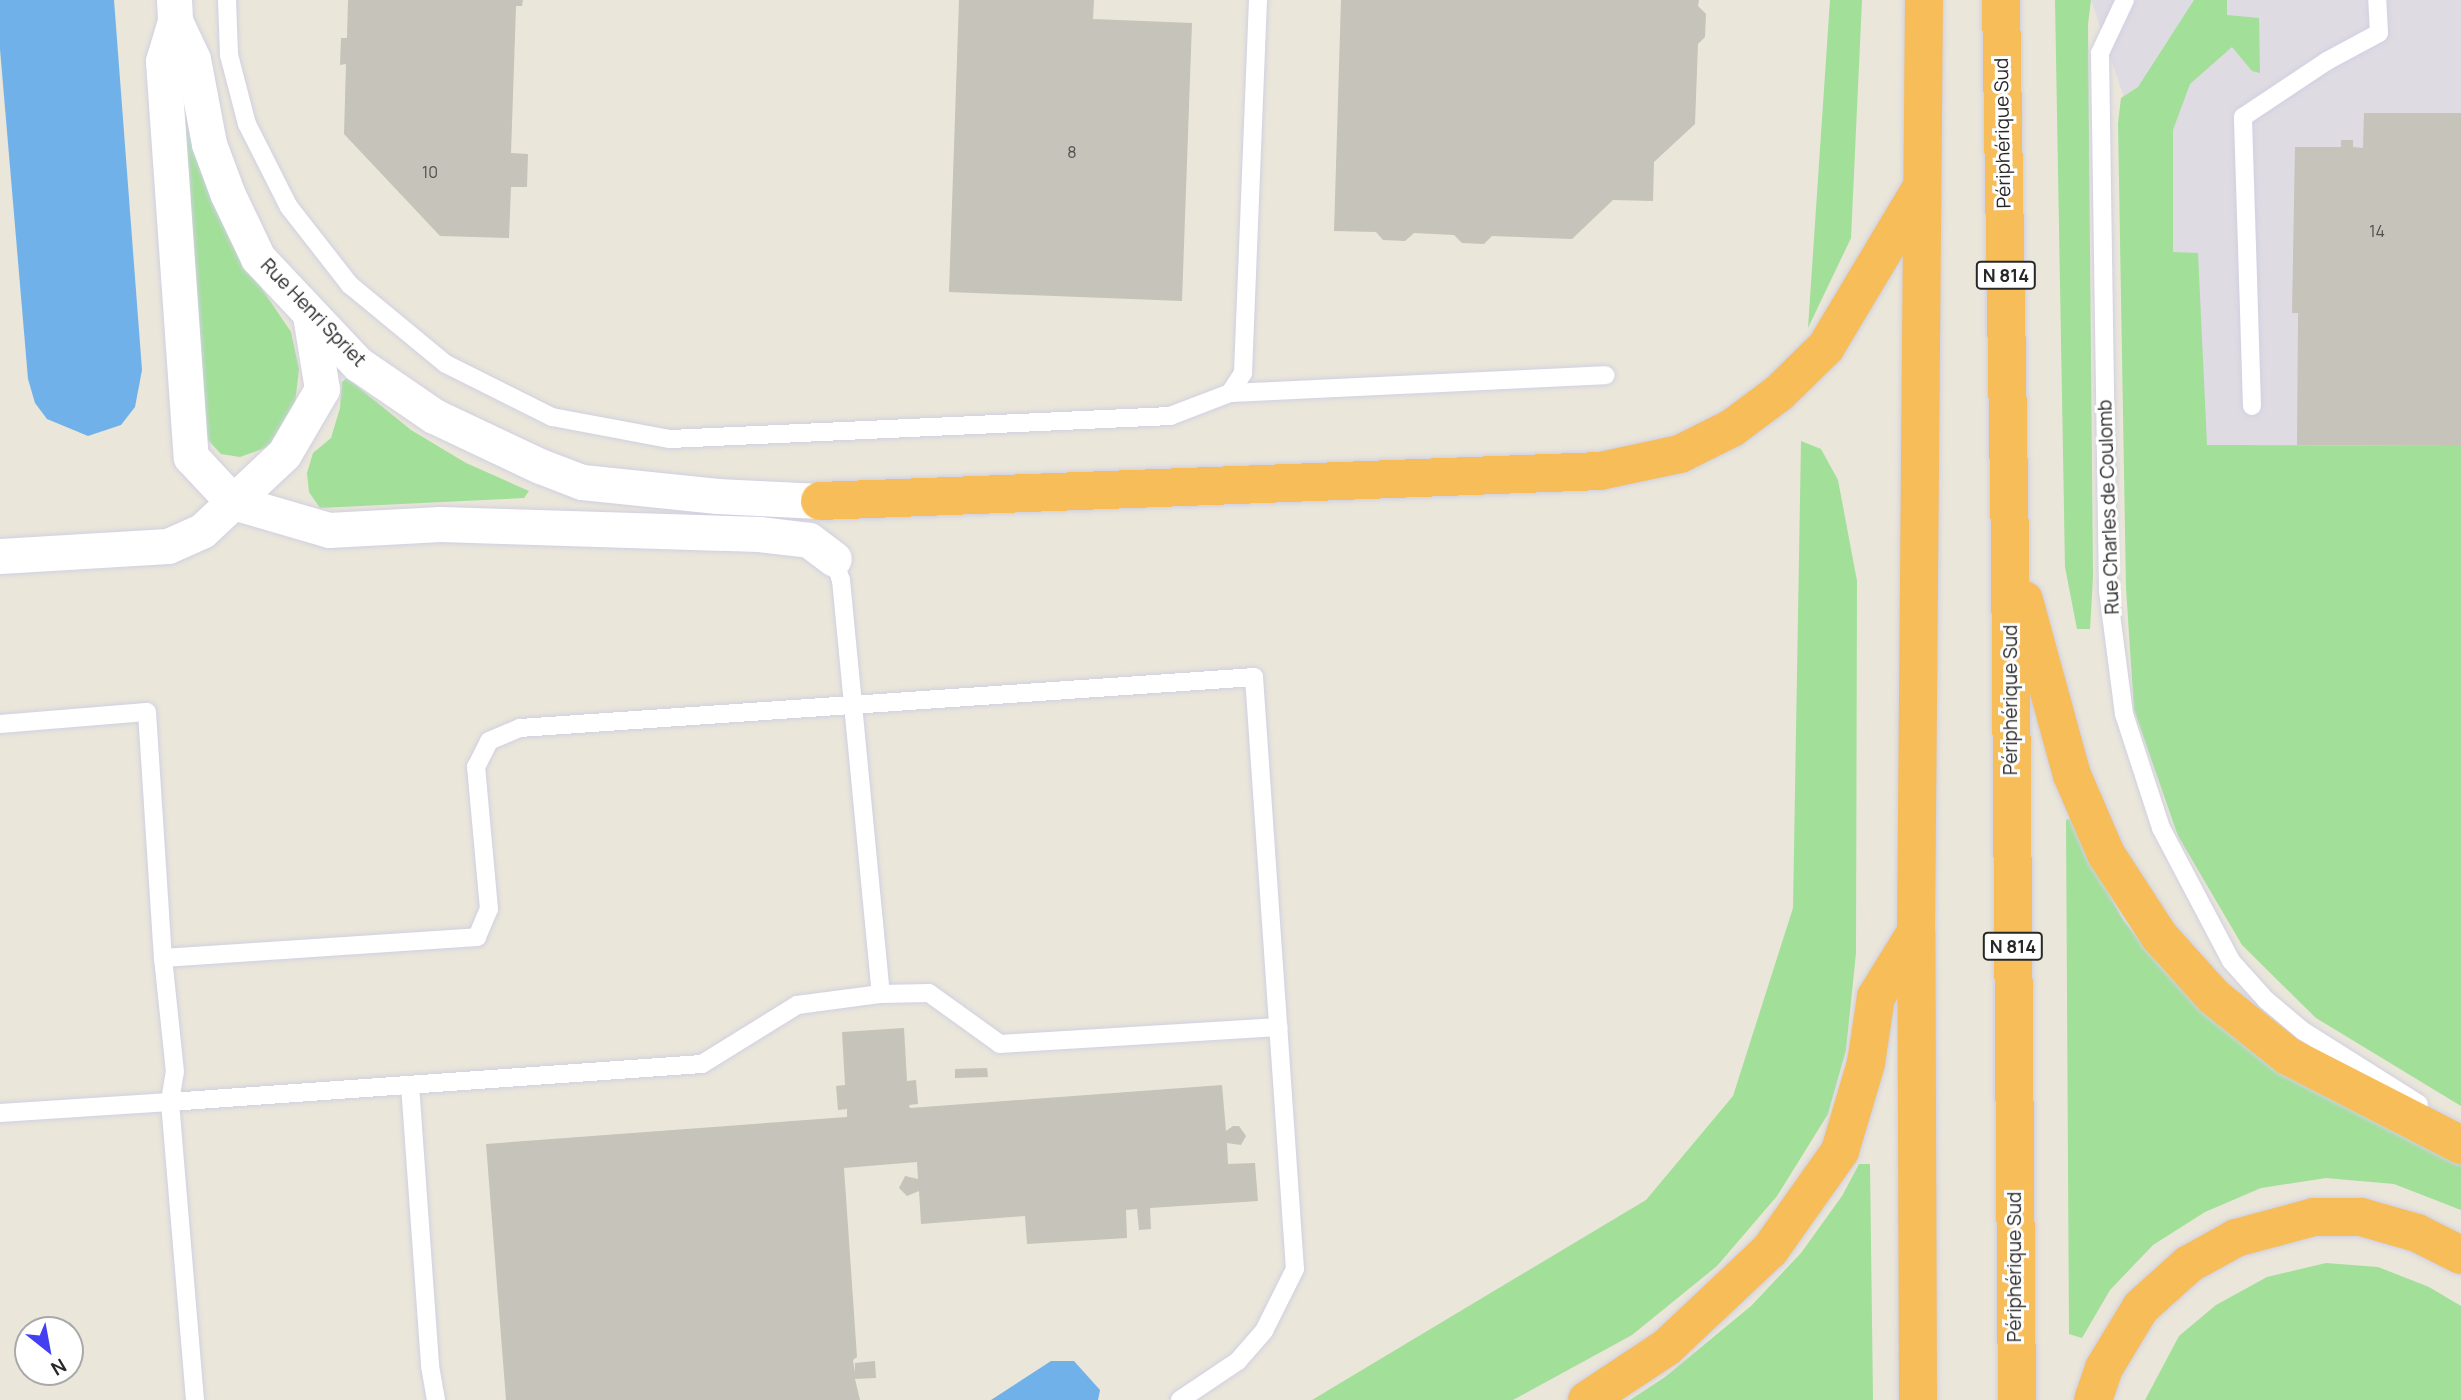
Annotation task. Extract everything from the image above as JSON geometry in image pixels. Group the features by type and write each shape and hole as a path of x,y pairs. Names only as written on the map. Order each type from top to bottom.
{"highway":[{"path":"1918,1400 1916,932 1924,0"},
{"name":"Périphérique Sud","path":"2001,0 2010,551 2017,1400"},
{"path":"820,501 1600,471 1680,454 1732,428 1779,393 1826,346 1922,186"},
{"name":"N 814","path":"2010,551 2072,775 2106,855 2160,937 2214,997 2288,1056 2461,1145"},
{"path":"1587,1400 1667,1347 1778,1239 1840,1151 1866,1063 1876,997 1916,932"},
{"path":"2093,1400 2104,1368 2141,1307 2189,1264 2236,1238 2315,1217 2361,1217 2417,1233 2461,1255"}],"street":[{"name":"Rue Henri Spriet","path":"175,10 193,59 209,144 228,195 258,258 358,364 434,416 540,466 582,482 717,496 820,501"},
{"path":"175,10 163,61 191,457 233,502 329,530 440,524 759,534 809,540 834,559"},
{"path":"0,556 168,545 202,531 284,454 322,388 310,315"}],"lane":[{"path":"227,0 229,55 247,124 289,207 350,285 446,364 552,417 670,439 1170,416 1230,393 1606,375"},
{"path":"1230,393 1243,373 1258,0"},
{"name":"Rue Charles de Coulomb","path":"2125,0 2100,53 2108,591 2124,715 2161,828 2231,961 2266,1000 2303,1031 2461,1130"},
{"path":"2252,407 2243,117 2327,61 2379,33 2377,0"},
{"path":"834,559 841,580 881,994"},
{"path":"163,958 477,937 489,909 477,767 489,741 520,728 1254,677 1295,1269 1264,1331 1238,1362 1180,1400"},
{"path":"0,724 148,712 163,958 175,1072 170,1102 195,1400"},
{"path":"0,1113 702,1064 797,1005 881,994 929,993 1000,1044 1279,1027"},
{"path":"410,1085 430,1366 436,1400"}],"shaded area":[{"path":"2091,0 2461,0 2461,1061 2293,960 2137,136"}],"green space":[{"path":"1830,0 1862,0 1851,238 1808,328"},
{"path":"2055,0 2091,0 2088,24 2093,577 2090,629 2077,629 2065,567"},
{"path":"2194,0 2227,0 2227,15 2259,18 2260,73 2252,71 2232,47 2190,84 2173,130 2173,252 2198,253 2207,445 2461,446 2461,1106 2316,1018 2242,945 2178,836 2134,710 2126,588 2118,123 2121,98 2138,87"},
{"path":"187,116 210,197 239,255 291,332 299,369 295,404 285,430 265,448 240,457 221,454 207,439 198,419 177,117"},
{"path":"347,378 411,430 466,463 529,491 524,498 320,508 309,492 307,473 313,453 331,438 340,408 342,382"},
{"path":"1801,441 1821,449 1838,480 1857,581 1856,953 1846,1050 1828,1114 1777,1196 1717,1266 1632,1335 1513,1400 1312,1400 1646,1200 1733,1096 1793,908"},
{"path":"2075,817 2096,871 2124,921 2165,972 2213,1020 2461,1162 2461,1210 2394,1184 2326,1178 2261,1188 2205,1212 2153,1245 2110,1290 2082,1338 2069,1334 2066,820"},
{"path":"1859,1164 1870,1164 1873,1400 1630,1400 1665,1377 1751,1306 1801,1253 1842,1196"},
{"path":"2326,1263 2378,1267 2429,1287 2461,1306 2461,1400 2145,1400 2179,1336 2216,1305 2267,1277"}],"water":[{"path":"0,0 114,0 142,370 135,407 121,425 88,436 47,419 35,403 28,379 0,49"},
{"path":"1051,1361 1074,1361 1100,1390 1098,1400 991,1400"}],"building":[{"path":"348,0 523,0 522,6 516,6 511,153 528,154 527,187 511,187 509,238 440,236 344,134 346,64 340,65 341,38 347,38"},
{"path":"959,0 1094,0 1093,19 1192,23 1182,301 949,292"},
{"path":"1341,0 1699,0 1698,6 1706,14 1705,37 1698,44 1695,124 1654,162 1653,201 1613,200 1572,239 1492,236 1484,244 1462,243 1454,235 1414,233 1405,241 1383,240 1376,232 1334,231"},
{"path":"2364,113 2461,113 2461,446 2297,445 2298,313 2292,313 2295,147 2341,147 2341,140 2353,140 2353,147 2363,148"},
{"path":"904,1028 907,1081 916,1080 918,1104 909,1105 910,1108 1222,1085 1226,1131 1233,1126 1239,1126 1246,1136 1241,1145 1227,1143 1228,1164 1255,1163 1258,1201 1150,1208 1151,1229 1139,1230 1137,1209 1126,1210 1127,1238 1027,1244 1025,1216 921,1224 919,1191 907,1196 899,1188 905,1176 918,1179 917,1162 844,1168 857,1357 853,1360 855,1373 855,1363 875,1361 876,1378 855,1379 860,1400 506,1400 486,1144 847,1117 847,1109 838,1110 836,1086 845,1085 842,1032"},
{"path":"987,1068 988,1077 955,1078 955,1069"}]}
